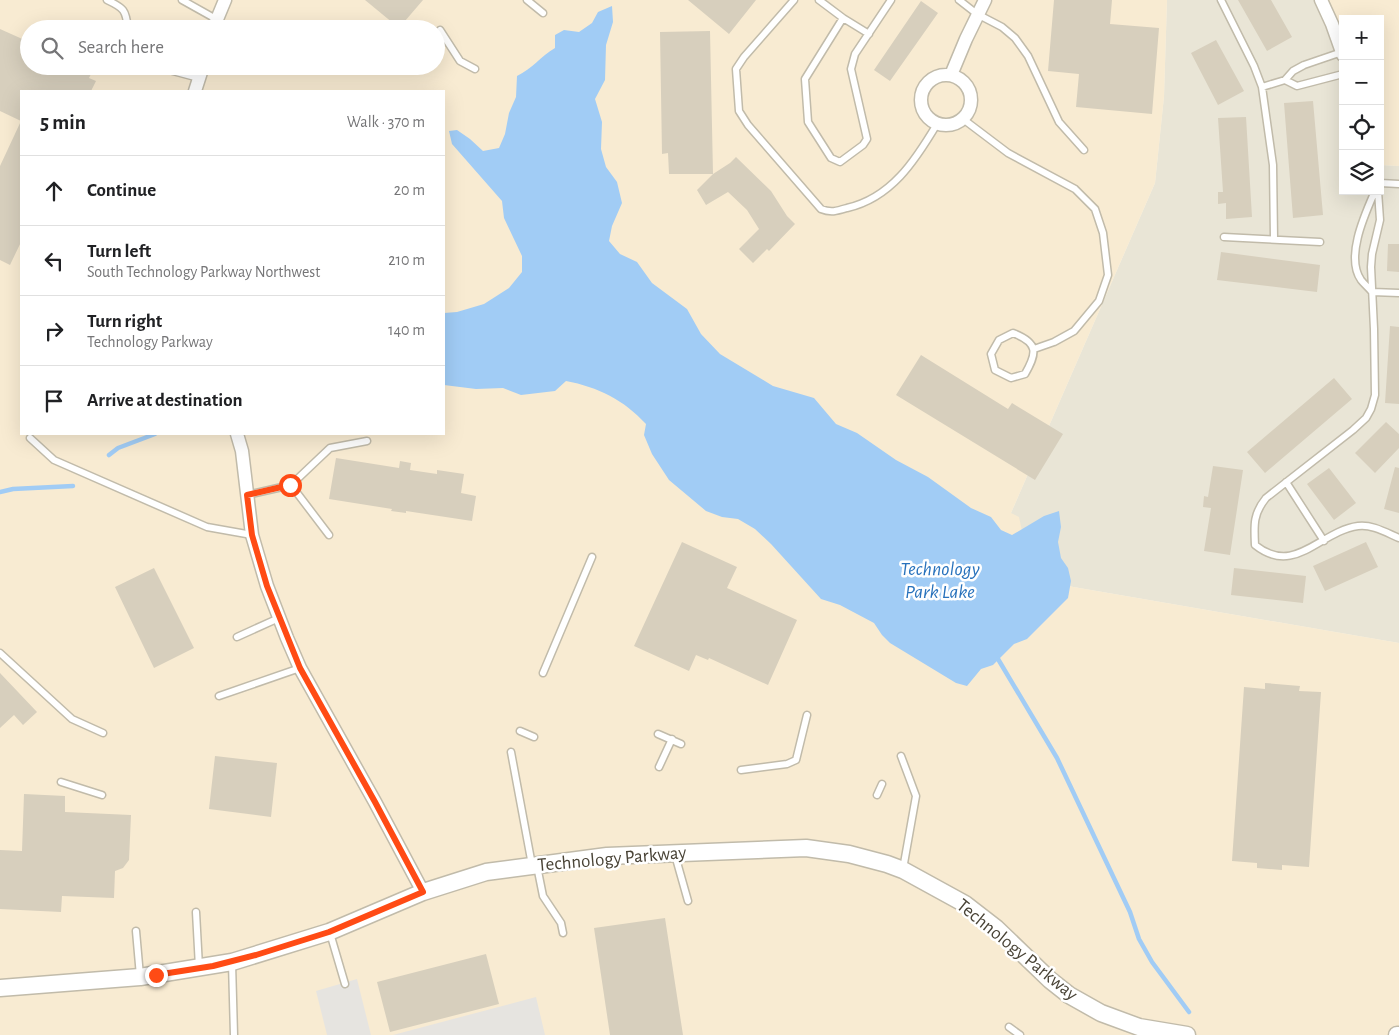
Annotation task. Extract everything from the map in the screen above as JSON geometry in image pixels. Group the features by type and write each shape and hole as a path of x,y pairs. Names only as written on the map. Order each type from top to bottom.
{"street":[{"path":"217,20 225,0"},
{"path":"951,75 977,14 985,0"},
{"path":"1321,0 1339,45"},
{"path":"195,90 200,75"},
{"path":"938,75 951,75 961,80 968,88 971,98 969,109 963,118 955,124 936,124 926,117 920,105 921,93 927,82 938,75"},
{"path":"238,435 252,535 267,586 279,618 300,668 423,892"},
{"name":"Technology Parkway","path":"0,988 140,977 232,962 329,932 423,892 486,872 607,856 806,848 849,854 903,870 966,904 996,928 1050,980 1069,995 1101,1013 1139,1027 1166,1034 1187,1035"}],"lane":[{"path":"107,0 120,6 127,15 127,20"},
{"path":"182,0 210,20"},
{"path":"527,0 543,13"},
{"path":"794,0 744,57 736,69 739,111 748,125 821,209 830,212 864,205 896,182 920,153 936,124"},
{"path":"819,0 869,34"},
{"path":"843,18 805,78 808,122 831,158 840,162 863,145 867,139 851,69 855,54 890,0"},
{"path":"959,0 977,14 1002,27 1015,38 1028,56 1059,122 1084,150"},
{"path":"1221,0 1254,66 1262,87 1273,165 1274,239"},
{"path":"445,38 460,61 475,69"},
{"path":"1262,87 1285,80 1293,71 1304,65 1339,55"},
{"path":"1285,80 1297,86 1339,75"},
{"path":"963,118 1008,153 1075,189 1095,209 1103,233 1108,275 1099,301 1074,331 1054,342 1034,348"},
{"path":"1384,183 1399,184"},
{"path":"1375,195 1366,212 1355,255 1357,271 1361,280 1372,292 1399,293"},
{"path":"1377,195 1380,220 1372,254 1375,395 1371,409 1366,418 1353,430 1266,498 1254,518 1255,545 1264,552 1278,555 1296,555 1330,536 1359,526 1370,527 1399,538"},
{"path":"1224,237 1320,242"},
{"path":"1013,333 1025,338 1034,348 1034,358 1025,374 1011,378 995,370 991,354 999,340 1013,333"},
{"path":"30,438 54,460 207,527 252,535"},
{"path":"247,495 290,485 330,448 367,441"},
{"path":"1286,482 1324,541"},
{"path":"290,485 329,535"},
{"path":"543,673 592,557"},
{"path":"237,637 279,618"},
{"path":"0,653 72,719 103,733"},
{"path":"219,696 300,668"},
{"path":"741,770 787,764 796,760 806,714"},
{"path":"520,731 534,737"},
{"path":"658,734 682,744"},
{"path":"659,767 672,740"},
{"path":"511,752 534,866 542,896 561,923 563,933"},
{"path":"901,756 916,796 903,870"},
{"path":"60,782 102,794"},
{"path":"877,795 882,784"},
{"path":"674,853 688,901"},
{"path":"196,912 199,968"},
{"path":"136,930 140,977"},
{"path":"329,932 345,984"},
{"path":"232,962 234,1035"},
{"path":"1009,1028 1020,1035"}],"shaded area":[{"path":"0,0 1167,0 1164,97 1155,183 1011,513 1019,517 1033,580 1399,643 1399,1035 0,1035"},
{"path":"1167,0 1318,0 1339,50 1339,195 1384,195 1384,165 1399,166 1399,643 1033,580 1011,513 1155,183 1164,96"},
{"path":"1318,0 1399,0 1399,166 1384,165 1384,15 1339,15 1339,50"},
{"path":"357,979 371,1035 327,1035 316,991"},
{"path":"536,997 545,1035 393,1035"}],"water":[{"name":"Technology Park Lake","path":"612,6 613,22 606,45 605,80 595,99 602,122 601,149 606,167 617,182 622,203 612,226 609,241 620,254 637,262 652,283 687,309 701,334 720,354 773,386 814,398 836,424 857,433 896,460 928,477 971,508 991,517 1001,530 1012,535 1044,516 1059,511 1061,527 1058,542 1061,558 1068,568 1071,581 1068,598 1027,639 1014,644 993,665 981,669 967,686 956,683 890,643 874,623 840,605 821,599 755,529 738,519 722,517 706,511 669,480 652,454 644,435 646,424 619,401 600,391 566,381 555,391 521,395 503,388 476,389 445,385 445,313 457,312 484,304 509,288 522,272 522,256 504,218 502,201 452,144 449,131 457,130 483,151 499,148 505,134 509,113 516,97 517,76 555,48 555,35 564,30 579,32 592,23 598,12"}],"building":[{"path":"365,0 423,0 406,20 389,20"},
{"path":"688,0 756,0 729,34"},
{"path":"1054,0 1112,0 1110,24 1159,28 1152,114 1076,107 1079,74 1048,71"},
{"path":"1238,0 1271,0 1292,37 1267,51"},
{"path":"921,1 938,13 890,81 874,70"},
{"path":"0,29 20,38 20,75 90,75 89,78 96,81 92,90 20,90 20,121 0,111"},
{"path":"710,31 713,174 669,174 668,153 662,154 660,32"},
{"path":"1216,40 1244,91 1218,105 1191,53"},
{"path":"1313,101 1323,215 1293,218 1284,103"},
{"path":"1246,117 1252,217 1226,219 1226,203 1218,204 1218,192 1223,192 1218,118"},
{"path":"20,123 20,244 10,265 0,260 0,166"},
{"path":"736,157 771,191 787,216 795,224 769,251 767,249 753,263 739,249 759,229 747,210 728,192 706,205 697,190 713,174"},
{"path":"1388,244 1399,244 1399,272 1387,271"},
{"path":"1221,252 1320,265 1317,292 1217,280"},
{"path":"1390,326 1399,327 1399,404 1385,403"},
{"path":"921,355 1008,409 1012,403 1063,434 1035,480 896,395"},
{"path":"1334,378 1352,399 1265,473 1247,452"},
{"path":"1386,422 1399,434 1399,448 1375,473 1355,453"},
{"path":"336,458 399,468 400,461 411,463 410,470 437,474 437,470 464,474 461,493 476,496 472,521 406,511 406,513 391,511 392,509 329,499"},
{"path":"1213,466 1243,470 1230,555 1204,551 1211,508 1203,507 1204,496 1208,497"},
{"path":"1395,467 1399,468 1399,513 1384,509"},
{"path":"1329,468 1356,503 1334,520 1307,484"},
{"path":"682,542 737,567 727,588 797,620 768,685 709,658 708,660 696,655 689,671 634,646"},
{"path":"1366,542 1378,567 1325,591 1313,566"},
{"path":"154,568 194,648 154,668 115,587"},
{"path":"1234,568 1306,576 1303,603 1231,595"},
{"path":"0,673 37,712 23,725 14,715 0,728"},
{"path":"1265,683 1300,686 1299,691 1321,692 1309,867 1282,865 1282,870 1257,868 1257,863 1232,861 1244,687 1265,689"},
{"path":"215,756 277,763 271,817 209,809"},
{"path":"24,794 65,796 65,812 131,815 129,860 123,868 115,871 114,898 62,896 61,912 0,909 0,850 22,851"},
{"path":"665,918 683,1035 610,1035 594,928"},
{"path":"486,954 499,1004 390,1032 377,982"}],"waterway":[{"path":"109,455 118,448 152,435"},
{"path":"0,492 13,489 73,486"},
{"path":"998,659 1057,758 1130,912 1139,939 1152,962 1189,1012"}],"route":[{"path":"156,975 213,966 256,955 329,932 423,892 300,668 286,638 267,586 252,535 247,495 290,485"}]}
